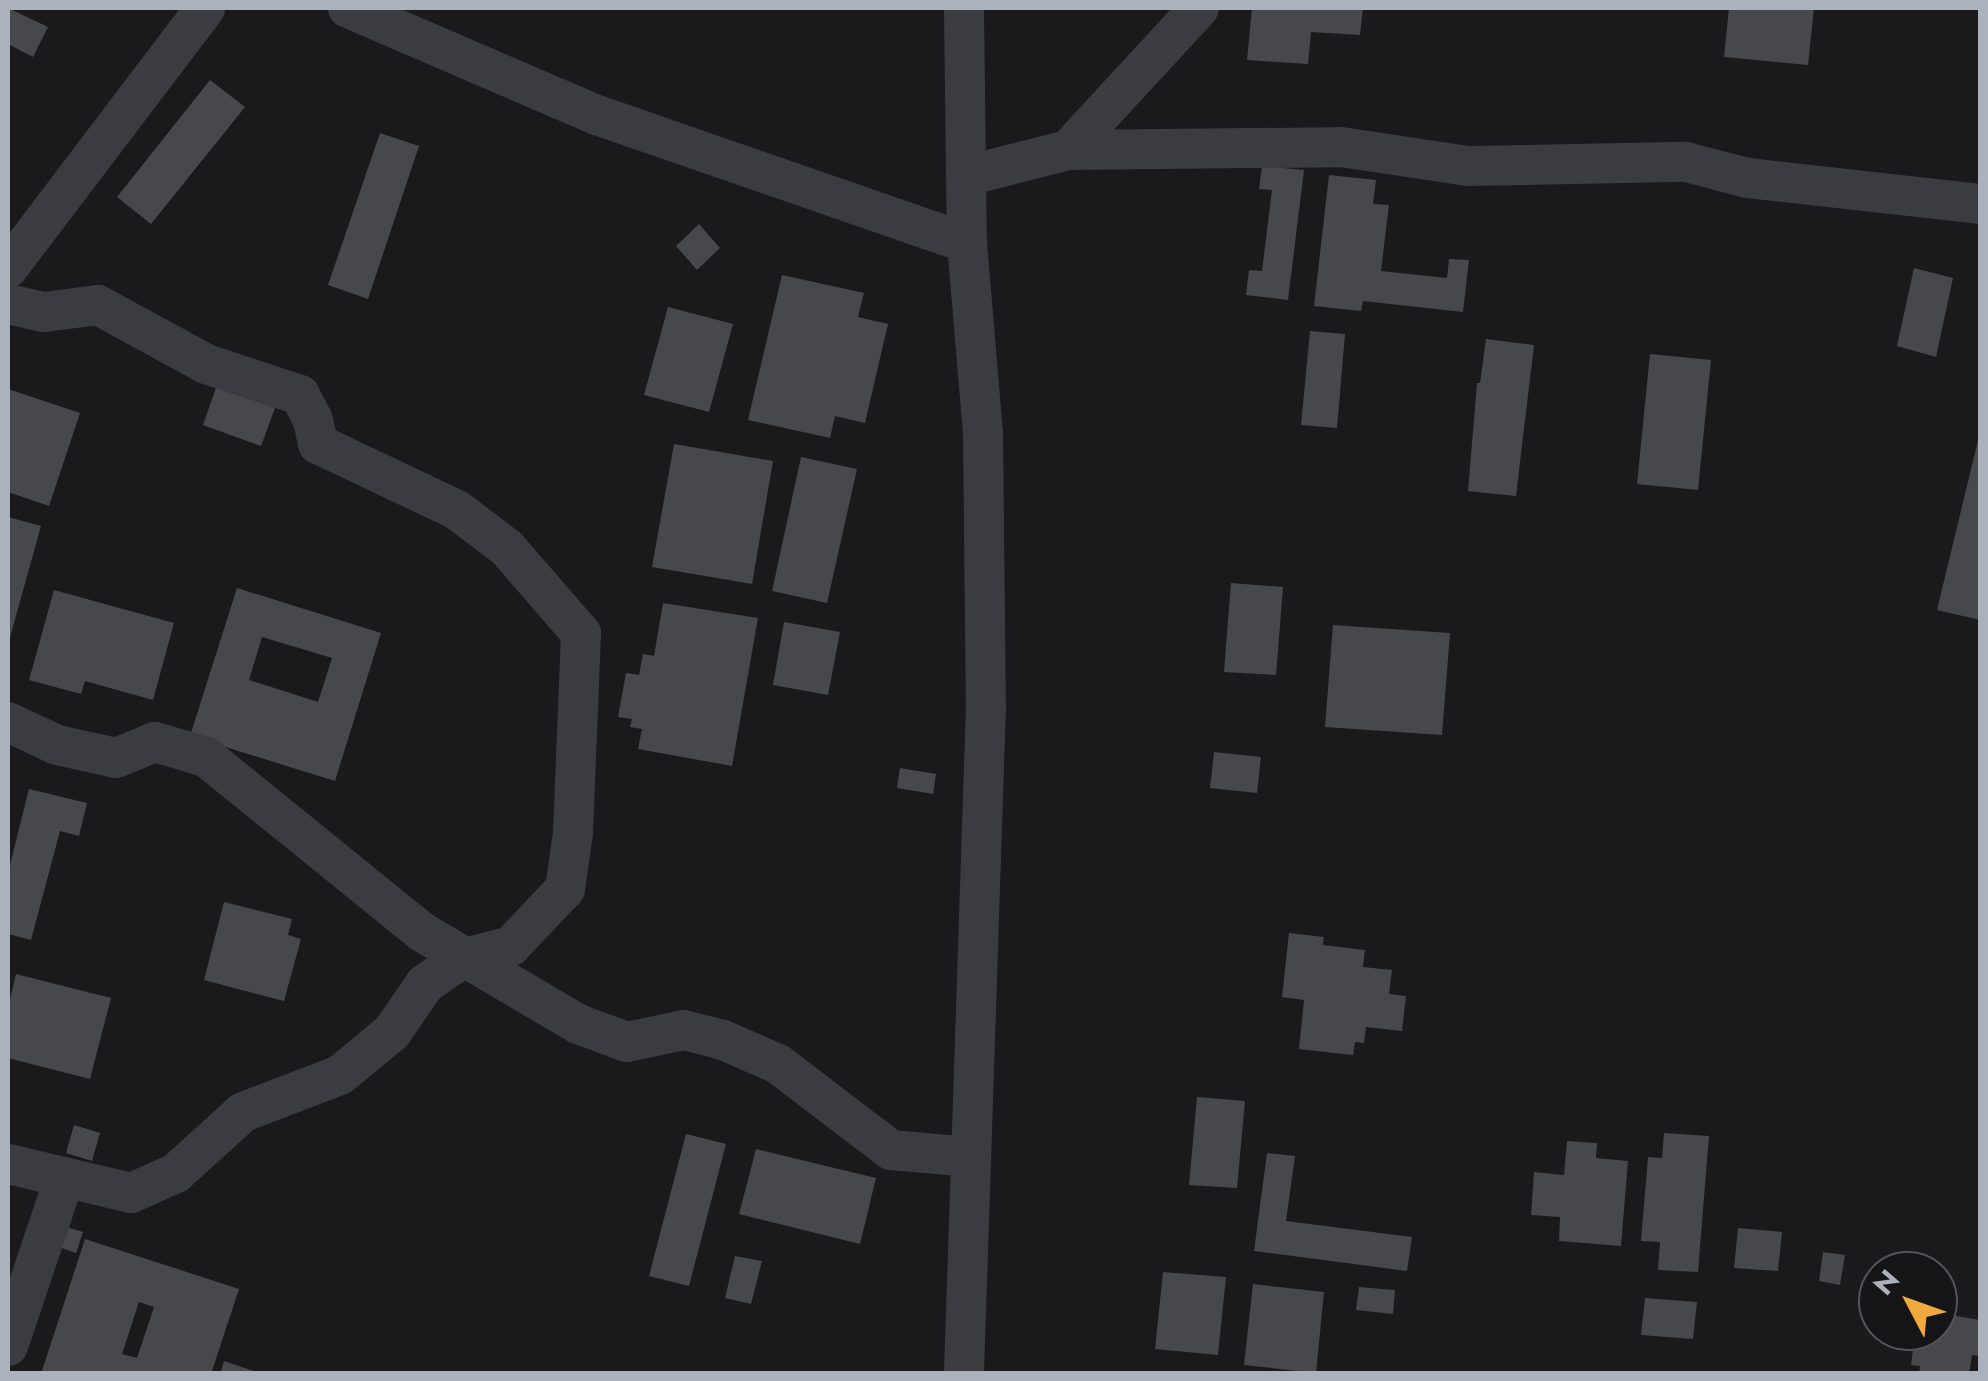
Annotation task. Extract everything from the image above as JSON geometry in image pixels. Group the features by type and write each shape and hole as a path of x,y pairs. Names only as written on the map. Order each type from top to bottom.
{"street":[{"path":"8,268 205,8"},
{"path":"348,8 596,114 968,243"},
{"path":"964,8 968,243 983,432 986,706 964,1374"},
{"path":"1068,150 1199,8"},
{"path":"966,176 1068,150 1341,147 1468,166 1686,162 1748,178 1980,204"},
{"path":"8,304 44,312 98,305 206,364 300,395 313,420 318,444 457,510 507,548 581,633 573,833 564,889 512,946 461,958 425,984 392,1032 340,1075 243,1112 176,1174 131,1192 8,1164"},
{"path":"8,722 57,745 116,758 155,742 206,757 461,958 578,1024 626,1042 684,1030 723,1040 778,1064 892,1150 969,1157"},
{"path":"8,1346 66,1177"}],"building":[{"path":"8,8 48,27 33,57 8,44"},
{"path":"1252,8 1363,8 1360,35 1311,32 1308,64 1247,60"},
{"path":"1729,8 1814,8 1808,65 1724,57"},
{"path":"210,80 245,107 151,224 117,197"},
{"path":"380,133 419,146 368,299 328,285"},
{"path":"1262,166 1304,170 1288,300 1246,295 1249,270 1262,271 1272,190 1259,189"},
{"path":"1329,175 1376,180 1373,204 1389,205 1381,271 1447,278 1449,259 1469,260 1463,312 1363,301 1361,311 1314,306"},
{"path":"699,224 720,248 697,270 676,246"},
{"path":"1914,268 1953,278 1936,357 1897,346"},
{"path":"782,275 864,293 858,317 888,324 865,423 835,416 830,438 748,420"},
{"path":"668,307 733,324 709,412 644,395"},
{"path":"1310,331 1345,334 1337,428 1301,425"},
{"path":"1486,339 1534,345 1516,496 1468,491 1477,383"},
{"path":"1650,354 1711,360 1698,490 1637,484"},
{"path":"219,379 278,400 261,446 203,425"},
{"path":"8,389 80,413 49,506 8,492"},
{"path":"1980,436 1980,620 1937,610"},
{"path":"674,444 773,461 752,584 652,567"},
{"path":"801,457 857,469 827,603 772,591"},
{"path":"8,517 41,526 9,641 8,640"},
{"path":"1231,583 1283,587 1276,675 1224,672"},
{"path":"237,588 381,633 335,781 190,736","holes":["262,637 332,658 318,702 249,680"]},
{"path":"54,590 174,623 153,700 85,681 81,694 29,680"},
{"path":"663,603 758,618 732,766 638,749 642,729 630,727 632,719 618,717 626,673 639,675 643,654 654,656"},
{"path":"784,622 840,632 828,695 773,685"},
{"path":"1333,625 1450,633 1442,735 1325,727"},
{"path":"1214,752 1261,757 1257,793 1210,788"},
{"path":"900,768 936,774 933,794 897,788"},
{"path":"29,789 87,803 79,836 60,831 31,940 8,934 8,873"},
{"path":"224,902 292,919 288,935 301,939 284,1001 204,980"},
{"path":"1289,933 1324,937 1323,945 1365,950 1363,967 1392,970 1389,994 1406,996 1402,1031 1366,1027 1364,1043 1355,1042 1353,1055 1299,1049 1304,1000 1282,997"},
{"path":"16,974 111,998 90,1079 8,1058 8,1008"},
{"path":"1197,1097 1245,1101 1237,1188 1189,1185"},
{"path":"74,1125 100,1133 92,1161 66,1153"},
{"path":"1664,1133 1709,1136 1698,1272 1658,1270 1660,1242 1641,1241 1648,1157 1662,1158"},
{"path":"686,1134 726,1144 689,1286 649,1276"},
{"path":"1567,1141 1597,1143 1596,1158 1628,1161 1621,1246 1559,1241 1560,1217 1531,1215 1534,1172 1564,1175"},
{"path":"756,1149 876,1178 860,1244 739,1214"},
{"path":"1267,1153 1295,1156 1286,1221 1412,1237 1407,1271 1254,1251"},
{"path":"63,1226 83,1232 76,1253 56,1246"},
{"path":"1738,1228 1782,1232 1778,1271 1734,1268"},
{"path":"85,1239 239,1289 211,1374 41,1374","holes":["139,1302 154,1307 137,1358 122,1354"]},
{"path":"1823,1252 1845,1255 1840,1285 1819,1281"},
{"path":"735,1256 762,1261 751,1304 725,1298"},
{"path":"1163,1272 1226,1277 1218,1355 1155,1349"},
{"path":"1253,1284 1324,1292 1316,1373 1244,1365"},
{"path":"1359,1287 1395,1290 1393,1314 1356,1310"},
{"path":"1645,1298 1697,1302 1693,1339 1641,1335"},
{"path":"1958,1316 1980,1320 1980,1356 1972,1355 1969,1374 1919,1374 1920,1366 1911,1365 1913,1351 1958,1351"},
{"path":"224,1361 260,1373 260,1374 220,1374"}]}
